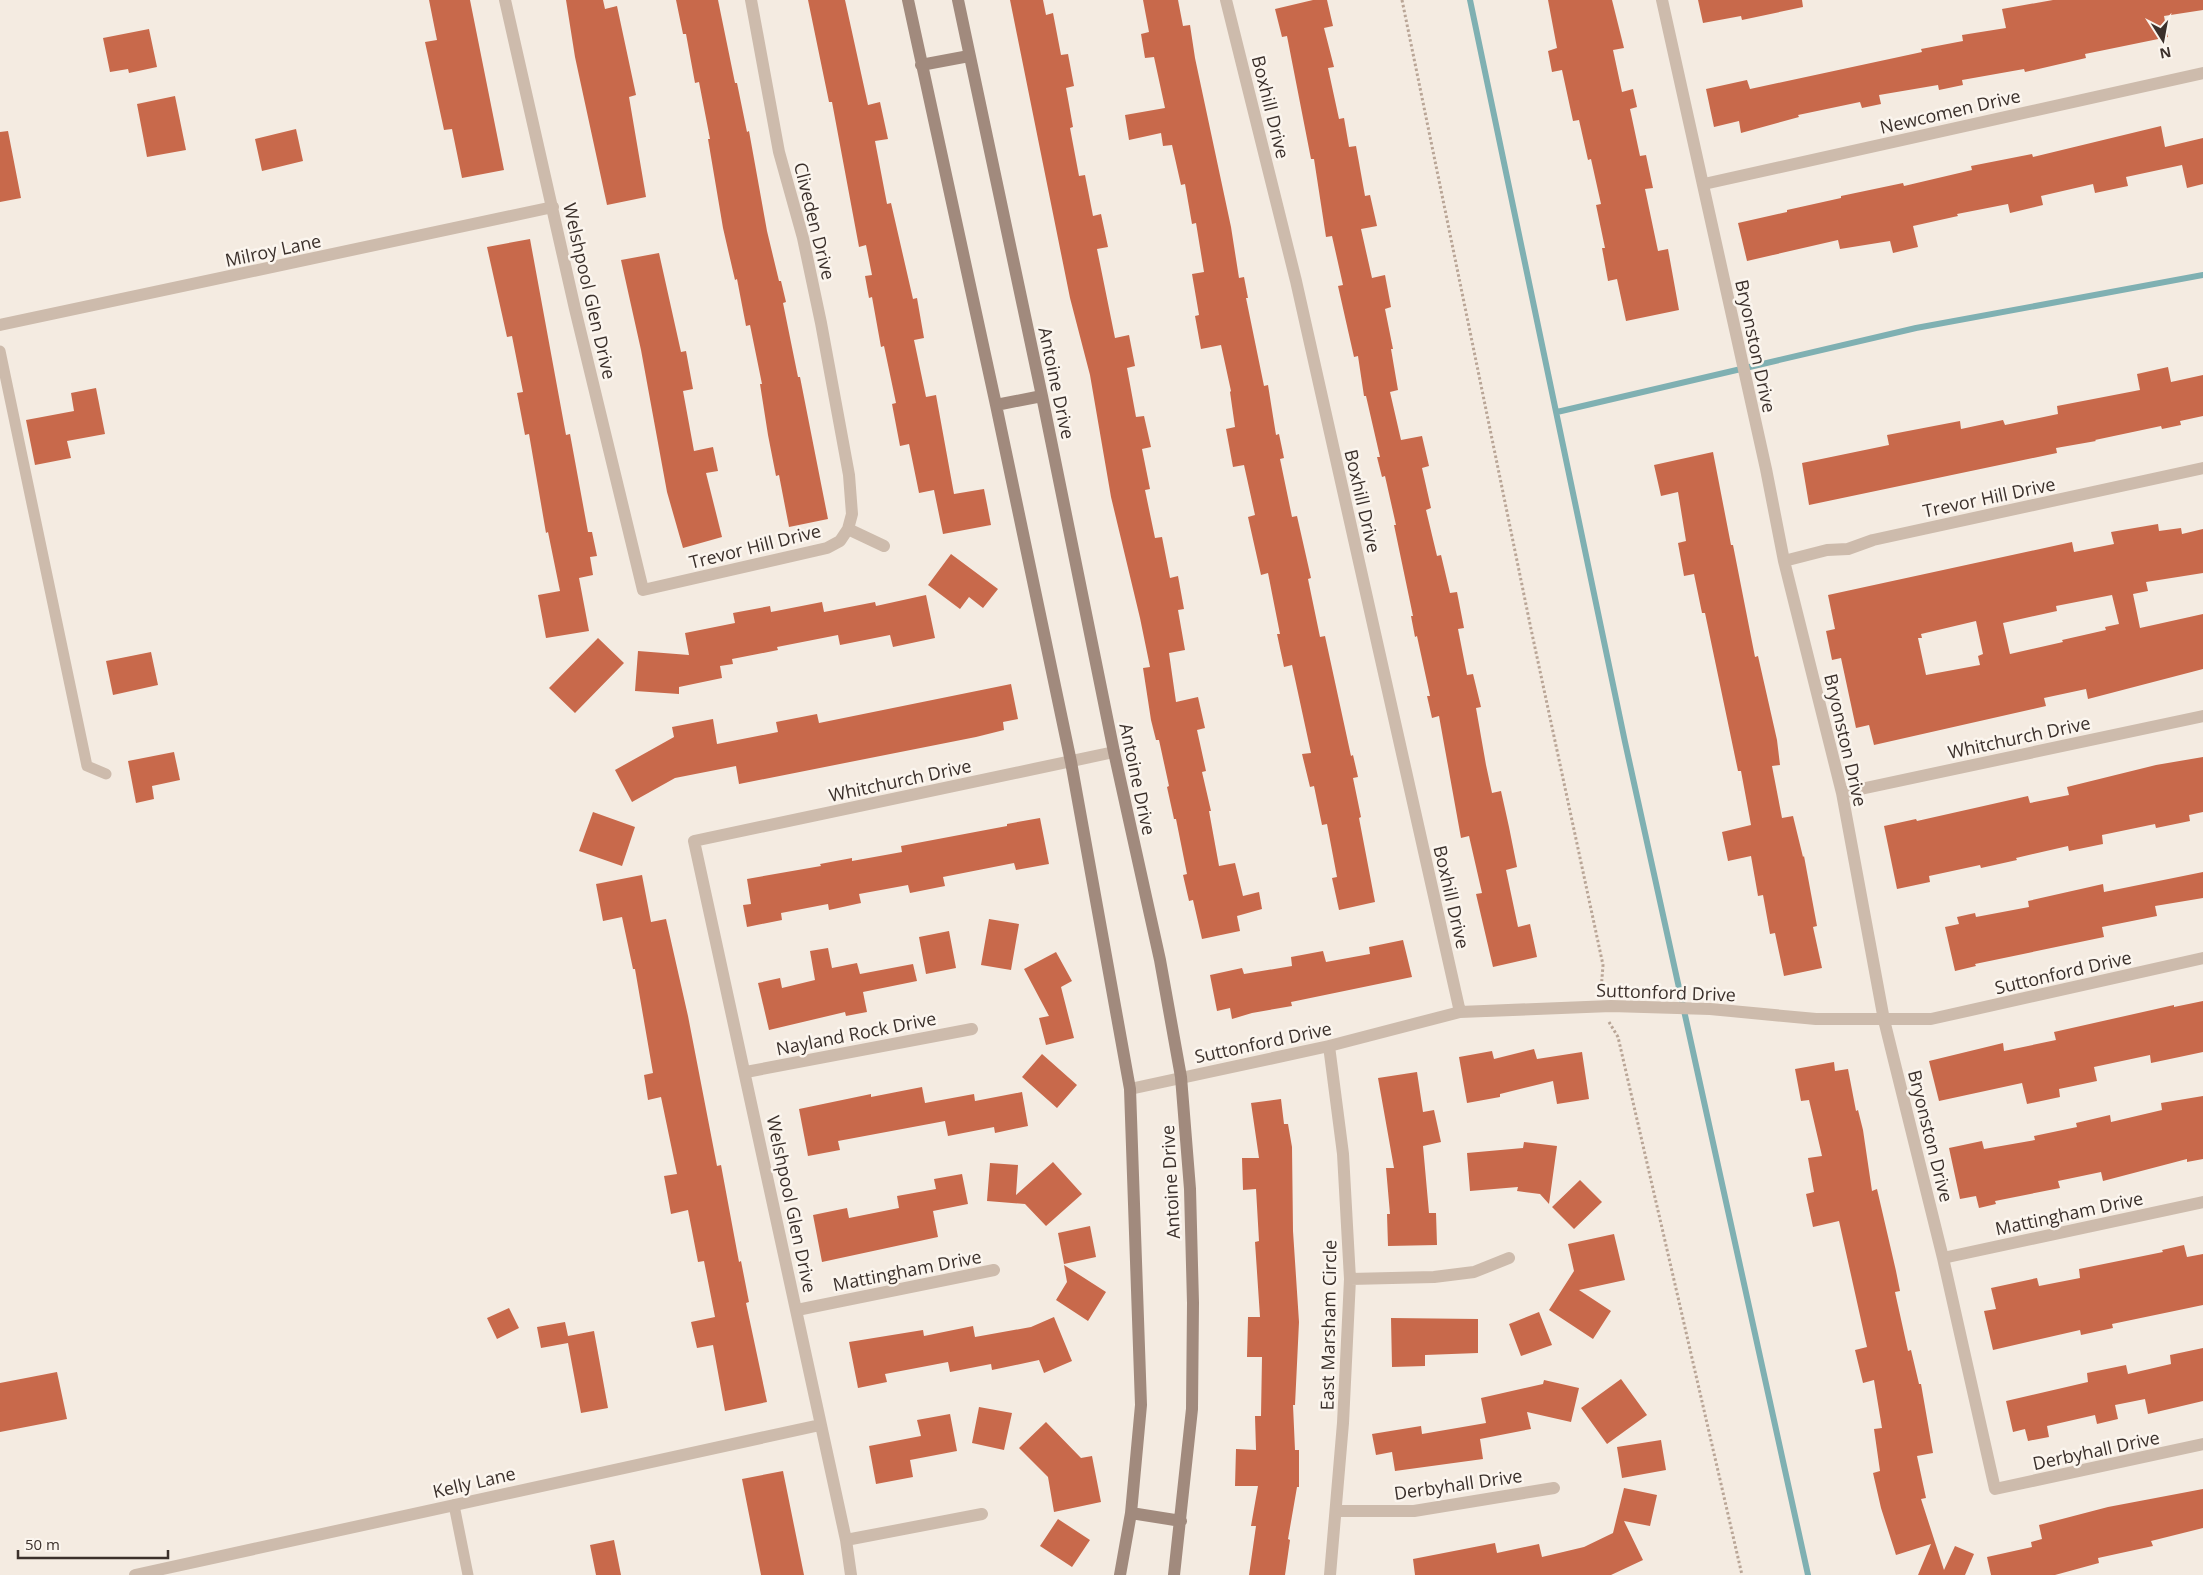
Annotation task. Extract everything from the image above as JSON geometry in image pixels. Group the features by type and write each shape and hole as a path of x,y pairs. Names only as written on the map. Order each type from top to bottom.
{"main road":[{"name":"Antoine Drive","path":"908,0 920,65 996,405 1071,762 1130,1089 1141,1405 1131,1513 1120,1575"},
{"name":"Antoine Drive","path":"958,0 1042,396 1114,752 1160,960 1181,1077 1190,1189 1193,1303 1192,1409 1182,1521 1174,1575"},
{"path":"920,65 970,56"},
{"path":"996,405 1042,396"},
{"path":"1131,1513 1182,1521"}],"street":[{"name":"Welshpool Glen Drive","path":"505,0 575,309 643,590"},
{"name":"Cliveden Drive","path":"751,0 779,152 803,238 845,450 852,496 852,514 848,530"},
{"name":"Boxhill Drive","path":"1226,0 1298,291 1460,1012"},
{"name":"Bryonston Drive","path":"1662,0 1766,469 1784,562 1842,793 1884,1020 1943,1258 1996,1489"},
{"name":"Newcomen Drive","path":"1704,184 2203,73"},
{"name":"Milroy Lane","path":"0,324 553,207"},
{"name":"Trevor Hill Drive","path":"1784,562 1827,550 1848,549 1873,540 2203,468"},
{"name":"Trevor Hill Drive","path":"643,590 827,548 840,541 848,530"},
{"path":"848,530 884,546"},
{"name":"Whitchurch Drive","path":"1842,793 2203,716"},
{"name":"Whitchurch Drive","path":"694,840 1114,752"},
{"name":"Welshpool Glen Drive","path":"694,840 746,1072 846,1540 850,1575"},
{"name":"Suttonford Drive","path":"1130,1089 1330,1046 1460,1012 1531,1008 1605,1007 1710,1009 1816,1019 1931,1020 2203,958"},
{"name":"Nayland Rock Drive","path":"746,1072 972,1029"},
{"name":"East Marsham Circle","path":"1330,1046 1343,1154 1350,1279 1336,1511 1330,1575"},
{"name":"Mattingham Drive","path":"1943,1258 2203,1202"},
{"path":"1350,1279 1444,1276 1474,1272 1509,1258"},
{"name":"Mattingham Drive","path":"797,1310 994,1270"},
{"name":"Kelly Lane","path":"135,1575 820,1425"},
{"name":"Derbyhall Drive","path":"1996,1489 2203,1444"},
{"name":"Derbyhall Drive","path":"1336,1511 1414,1511 1554,1488"},
{"path":"846,1540 982,1514"}],"lane":[{"path":"0,351 87,766 106,774"},
{"path":"454,1505 468,1575"}],"path":[{"path":"1402,0 1533,638 1603,965 1605,1007 1618,1037 1742,1575"}],"building":[{"path":"429,0 470,0 504,170 462,178 452,129 444,130 425,42 437,40"},
{"path":"566,0 603,0 605,9 617,6 636,95 629,97 646,197 607,205 575,57"},
{"path":"676,0 718,0 735,83 737,83 747,132 749,131 767,231 786,302 783,303 798,377 800,377 828,519 789,527 779,475 776,476 768,435 760,384 762,384 750,325 746,326 737,279 735,280 723,228 708,139 710,139 699,82 695,83 686,34 683,34"},
{"path":"808,0 845,0 868,105 880,102 888,139 875,141 887,204 891,203 913,299 917,298 924,338 914,340 926,397 936,395 954,494 984,489 991,525 943,534 934,490 919,493 909,444 900,446 892,404 896,403 884,346 881,347 872,297 869,298 865,276 872,275 866,245 859,247 832,102 829,102"},
{"path":"1010,0 1043,0 1046,15 1053,13 1061,55 1068,54 1074,86 1066,88 1073,127 1070,128 1079,176 1085,175 1093,216 1101,214 1108,247 1097,249 1115,338 1129,335 1135,366 1127,368 1136,417 1144,416 1151,447 1142,449 1150,489 1145,490 1155,538 1162,537 1170,578 1178,576 1184,609 1178,610 1185,650 1169,653 1176,702 1198,697 1205,728 1197,730 1206,771 1202,772 1211,811 1209,811 1219,866 1235,863 1243,896 1259,892 1262,909 1237,916 1240,931 1202,939 1193,900 1189,901 1183,875 1187,874 1176,819 1174,819 1167,787 1169,786 1159,740 1156,740 1151,720 1143,668 1150,667 1111,497 1090,375 1070,298"},
{"path":"1143,0 1178,0 1183,26 1190,25 1195,58 1231,227 1239,278 1244,277 1248,298 1246,298 1264,386 1268,385 1276,435 1279,434 1284,458 1280,459 1292,517 1297,516 1311,578 1308,579 1320,637 1325,636 1351,756 1353,755 1358,777 1353,778 1375,902 1339,910 1332,878 1337,877 1327,824 1322,825 1314,786 1310,787 1302,754 1311,753 1292,665 1284,667 1277,634 1280,634 1268,573 1261,575 1248,517 1255,515 1244,465 1233,467 1226,429 1235,427 1231,391 1221,345 1201,349 1195,316 1199,315 1192,274 1204,272 1196,223 1192,224 1185,184 1181,185 1172,145 1163,146 1161,133 1129,140 1125,115 1165,108 1154,57 1145,58 1141,34 1149,32"},
{"path":"1313,0 1327,0 1333,26 1324,28 1334,67 1328,68 1339,119 1344,118 1349,147 1356,146 1365,196 1370,195 1377,226 1361,229 1372,278 1385,275 1391,307 1385,309 1393,349 1391,349 1398,390 1390,392 1401,440 1422,436 1429,466 1422,468 1431,508 1426,510 1437,556 1441,555 1450,593 1457,592 1464,628 1458,629 1467,675 1473,674 1481,707 1476,708 1492,793 1501,791 1517,867 1506,870 1518,927 1530,924 1537,957 1493,967 1476,894 1482,893 1469,836 1461,838 1439,716 1432,718 1427,696 1430,696 1417,636 1415,637 1411,616 1413,616 1394,525 1396,525 1385,476 1382,477 1377,457 1380,457 1366,396 1364,396 1358,356 1354,357 1338,286 1343,285 1332,236 1326,237 1314,159 1311,159 1287,36 1282,37 1275,9"},
{"path":"1548,0 1612,0 1624,48 1613,50 1622,92 1633,89 1637,107 1630,109 1640,156 1646,155 1653,188 1645,189 1658,251 1668,249 1679,310 1626,321 1617,279 1608,281 1602,248 1605,248 1596,205 1601,204 1591,159 1588,160 1579,120 1573,121 1562,70 1552,72 1548,51 1557,48"},
{"path":"1698,0 1802,0 1803,7 1742,20 1741,16 1703,23"},
{"path":"2053,0 2203,0 2203,10 2164,16 2168,37 2085,54 2086,58 2025,72 2024,69 1962,80 1963,85 1939,90 1938,85 1879,95 1881,104 1862,108 1860,102 1798,115 1799,117 1741,133 1739,121 1714,127 1706,89 1747,80 1750,89 1922,52 1921,49 1963,41 1962,35 2006,28 2002,9"},
{"path":"149,29 157,67 129,73 128,69 110,72 103,38"},
{"path":"175,96 186,150 147,157 137,104"},
{"path":"2161,126 2165,147 2203,138 2203,184 2187,188 2182,165 2126,177 2128,186 2095,193 2093,184 2041,196 2043,205 2010,213 2008,204 1957,214 1958,216 1913,226 1918,247 1893,253 1890,241 1840,249 1838,240 1747,261 1738,223 1841,198 1841,196 1903,183 1904,186 1972,170 1971,166 2032,154 2033,157"},
{"path":"296,129 303,161 262,171 255,139"},
{"path":"8,131 21,198 0,202 0,132"},
{"path":"530,239 566,435 570,434 588,532 592,532 597,556 590,557 593,575 579,578 589,631 546,638 538,595 560,591 548,532 546,533 529,434 525,435 517,393 523,392 512,336 507,337 487,247"},
{"path":"659,253 681,352 686,351 693,389 683,391 694,451 713,447 718,471 706,473 722,537 683,548 667,492 641,350 621,260"},
{"path":"2168,367 2171,382 2203,375 2203,416 2180,421 2181,425 2162,429 2161,426 2056,448 2057,453 1809,505 1802,463 1889,445 1887,435 1960,421 1961,429 2003,420 2005,425 2058,414 2057,406 2140,390 2137,374"},
{"path":"96,388 105,434 67,441 71,458 35,465 26,420 74,411 71,393"},
{"path":"1713,452 1755,657 1758,656 1777,740 1780,765 1772,766 1782,818 1793,816 1804,856 1817,926 1813,927 1822,968 1784,976 1775,933 1770,934 1763,895 1758,896 1751,856 1728,861 1722,832 1751,825 1741,771 1738,771 1705,613 1702,613 1694,574 1684,576 1678,543 1686,541 1678,492 1661,496 1654,465"},
{"path":"2158,524 2159,531 2181,528 2182,534 2203,529 2203,573 2146,582 2148,591 2133,594 2140,628 2203,614 2203,669 2088,699 2086,689 2044,698 2046,706 1874,745 1869,725 1856,728 1841,658 1832,660 1826,631 1835,629 1828,595 2072,542 2074,552 2114,544 2111,532","holes":["2112,595 2119,624 2105,627 2106,630 2062,640 2063,642 2010,654 2003,623 2057,611 2056,606","1976,621 1983,654 1978,656 1980,665 1926,675 1918,638 1922,638 1921,634"]},
{"path":"951,554 998,589 983,608 969,597 960,609 928,585"},
{"path":"926,595 935,638 893,647 890,635 840,645 838,635 777,647 778,650 732,659 733,664 720,666 722,678 679,687 679,694 635,691 638,651 689,655 685,633 735,623 733,613 770,606 771,612 822,602 824,612 875,602 876,606"},
{"path":"598,638 624,663 575,713 549,688"},
{"path":"151,652 158,685 113,695 106,661"},
{"path":"1011,684 1018,719 1003,722 1004,730 976,737 739,784 736,766 675,778 632,802 615,770 674,737 672,727 713,719 717,744 778,732 776,722 817,714 819,723"},
{"path":"174,752 180,780 152,786 154,799 136,803 128,761"},
{"path":"2203,757 2203,812 2189,815 2190,821 2156,828 2155,824 2102,835 2103,844 2069,851 2068,846 1981,868 1980,865 1929,876 1930,882 1897,889 1884,826 1916,819 1917,821 2028,796 2030,803 2069,795 2067,787 2156,765"},
{"path":"593,812 635,827 622,866 579,851"},
{"path":"1040,818 1049,864 1016,870 1014,863 943,877 945,886 910,893 908,885 859,894 861,903 829,910 828,904 781,913 782,920 747,927 743,905 751,904 747,879 821,866 820,864 852,858 852,861 902,852 901,846"},
{"path":"2203,872 2203,898 2155,906 2157,916 2102,927 2104,937 1975,964 1976,966 1955,971 1945,927 1959,924 1957,917 1975,913 1976,917 2029,907 2028,901 2103,884 2104,892"},
{"path":"642,875 651,922 666,919 688,1016 717,1166 721,1165 739,1262 741,1261 749,1302 746,1303 767,1402 725,1411 713,1345 697,1348 691,1322 715,1317 704,1261 698,1262 688,1210 671,1214 664,1176 677,1174 661,1097 648,1100 644,1075 653,1073 635,969 633,969 622,917 603,921 596,884"},
{"path":"989,919 1019,924 1011,970 981,965"},
{"path":"949,931 956,968 926,974 919,937"},
{"path":"1403,940 1412,977 1291,1002 1292,1006 1252,1013 1232,1019 1230,1008 1217,1011 1210,975 1242,968 1244,974 1292,966 1291,957 1323,951 1326,962 1370,954 1369,947"},
{"path":"828,948 832,968 857,963 860,974 913,964 917,981 863,992 867,1012 846,1016 845,1012 769,1030 758,983 780,978 782,988 815,980 810,951"},
{"path":"1056,952 1072,981 1061,987 1074,1038 1046,1045 1039,1018 1049,1016 1024,969"},
{"path":"2203,1001 2203,1052 2151,1063 2150,1055 2094,1067 2097,1081 2059,1089 2060,1097 2027,1104 2022,1083 1939,1101 1929,1061 2003,1043 2004,1051 2056,1040 2054,1032 2174,1005 2174,1007"},
{"path":"1534,1049 1537,1059 1582,1052 1589,1099 1557,1104 1553,1081 1500,1094 1500,1097 1467,1103 1459,1057 1492,1051 1494,1059"},
{"path":"1042,1054 1077,1085 1057,1108 1022,1077"},
{"path":"1834,1062 1835,1071 1848,1069 1856,1111 1858,1110 1863,1130 1872,1191 1877,1189 1896,1271 1900,1291 1895,1292 1908,1351 1911,1350 1919,1384 1921,1384 1933,1453 1917,1456 1926,1498 1921,1499 1944,1570 1955,1546 1974,1554 1965,1575 1918,1575 1931,1544 1896,1555 1881,1508 1873,1473 1880,1471 1874,1429 1882,1428 1874,1380 1863,1383 1855,1350 1867,1347 1839,1221 1813,1227 1806,1194 1814,1192 1808,1158 1822,1156 1809,1100 1801,1101 1795,1069"},
{"path":"1417,1072 1423,1112 1434,1110 1441,1142 1423,1146 1429,1213 1436,1213 1437,1245 1388,1246 1387,1214 1390,1214 1386,1168 1394,1168 1378,1078"},
{"path":"922,1087 925,1103 974,1094 975,1101 1022,1092 1028,1126 995,1133 994,1127 948,1136 945,1121 838,1141 840,1150 808,1156 799,1109 871,1094 871,1097"},
{"path":"2203,1096 2203,1159 2187,1162 2187,1159 2103,1181 2101,1172 2058,1181 2060,1188 1995,1201 1996,1204 1979,1208 1976,1196 1960,1199 1949,1148 1982,1141 1984,1149 2035,1140 2034,1136 2077,1127 2076,1123 2110,1115 2111,1122 2162,1110 2161,1103"},
{"path":"1281,1099 1284,1124 1288,1124 1292,1147 1293,1231 1299,1322 1295,1405 1293,1405 1295,1450 1299,1450 1299,1487 1297,1487 1288,1539 1290,1540 1285,1575 1249,1575 1256,1526 1251,1526 1258,1486 1235,1486 1236,1449 1256,1450 1255,1416 1261,1416 1262,1357 1247,1357 1248,1317 1260,1317 1255,1242 1259,1241 1256,1189 1243,1190 1242,1158 1259,1158 1251,1103"},
{"path":"1524,1142 1557,1146 1549,1204 1540,1194 1517,1191 1518,1187 1470,1191 1467,1153 1523,1148"},
{"path":"1053,1162 1082,1194 1046,1226 1025,1204 987,1201 990,1163 1018,1165 1016,1195"},
{"path":"962,1174 968,1204 933,1211 938,1237 822,1262 813,1215 847,1208 849,1218 899,1208 897,1196 936,1189 934,1179"},
{"path":"1580,1180 1602,1202 1574,1229 1552,1207"},
{"path":"1090,1226 1096,1257 1064,1264 1058,1233"},
{"path":"1614,1234 1625,1280 1579,1290 1611,1311 1593,1339 1549,1310 1574,1271 1568,1244"},
{"path":"2184,1245 2187,1257 2203,1254 2203,1305 2112,1324 2113,1328 2081,1335 2080,1330 1993,1350 1984,1311 1996,1309 1991,1288 2037,1278 2039,1286 2080,1278 2079,1269 2163,1252 2162,1250"},
{"path":"1064,1265 1106,1292 1088,1321 1056,1300 1067,1282"},
{"path":"509,1308 519,1328 497,1339 487,1318"},
{"path":"1539,1312 1552,1345 1521,1356 1509,1324"},
{"path":"1054,1317 1072,1361 1044,1373 1039,1360 992,1370 991,1364 950,1372 948,1362 885,1374 887,1382 858,1388 849,1342 923,1330 924,1336 973,1326 975,1337 1031,1327"},
{"path":"1391,1318 1478,1319 1478,1353 1425,1355 1425,1366 1392,1367"},
{"path":"565,1322 568,1336 594,1331 608,1408 581,1413 568,1343 541,1348 537,1327"},
{"path":"2203,1348 2203,1401 2148,1414 2145,1399 2115,1405 2118,1419 2097,1424 2095,1415 2047,1426 2049,1437 2028,1441 2025,1429 2013,1432 2006,1401 2088,1382 2087,1373 2126,1365 2128,1374 2171,1364 2170,1355"},
{"path":"57,1372 67,1419 0,1432 0,1383"},
{"path":"1621,1379 1647,1415 1607,1444 1581,1408"},
{"path":"1544,1380 1579,1388 1571,1422 1527,1412 1531,1429 1480,1439 1483,1459 1395,1471 1392,1452 1376,1455 1372,1434 1421,1426 1422,1434 1486,1423 1481,1398 1543,1384"},
{"path":"979,1407 1012,1413 1004,1450 972,1443"},
{"path":"950,1414 957,1451 910,1460 913,1477 876,1484 869,1446 921,1436 917,1420"},
{"path":"1046,1422 1081,1458 1092,1456 1101,1502 1054,1512 1048,1477 1019,1448"},
{"path":"1661,1440 1666,1470 1622,1478 1617,1447"},
{"path":"783,1471 804,1575 761,1575 742,1479"},
{"path":"1624,1488 1657,1495 1650,1526 1624,1521 1643,1560 1611,1575 1415,1575 1413,1559 1495,1543 1497,1553 1539,1544 1542,1557 1584,1547 1613,1533"},
{"path":"2203,1489 2203,1528 2151,1541 2153,1546 2098,1558 2099,1563 2055,1575 1991,1575 1987,1557 2032,1547 2031,1542 2042,1539 2039,1525 2108,1507"},
{"path":"1058,1519 1090,1540 1072,1567 1040,1546"},
{"path":"614,1540 621,1575 596,1575 590,1545"}],"waterway":[{"path":"1470,0 1625,742 1808,1575"},
{"path":"1557,412 1916,328 2203,275"}]}
